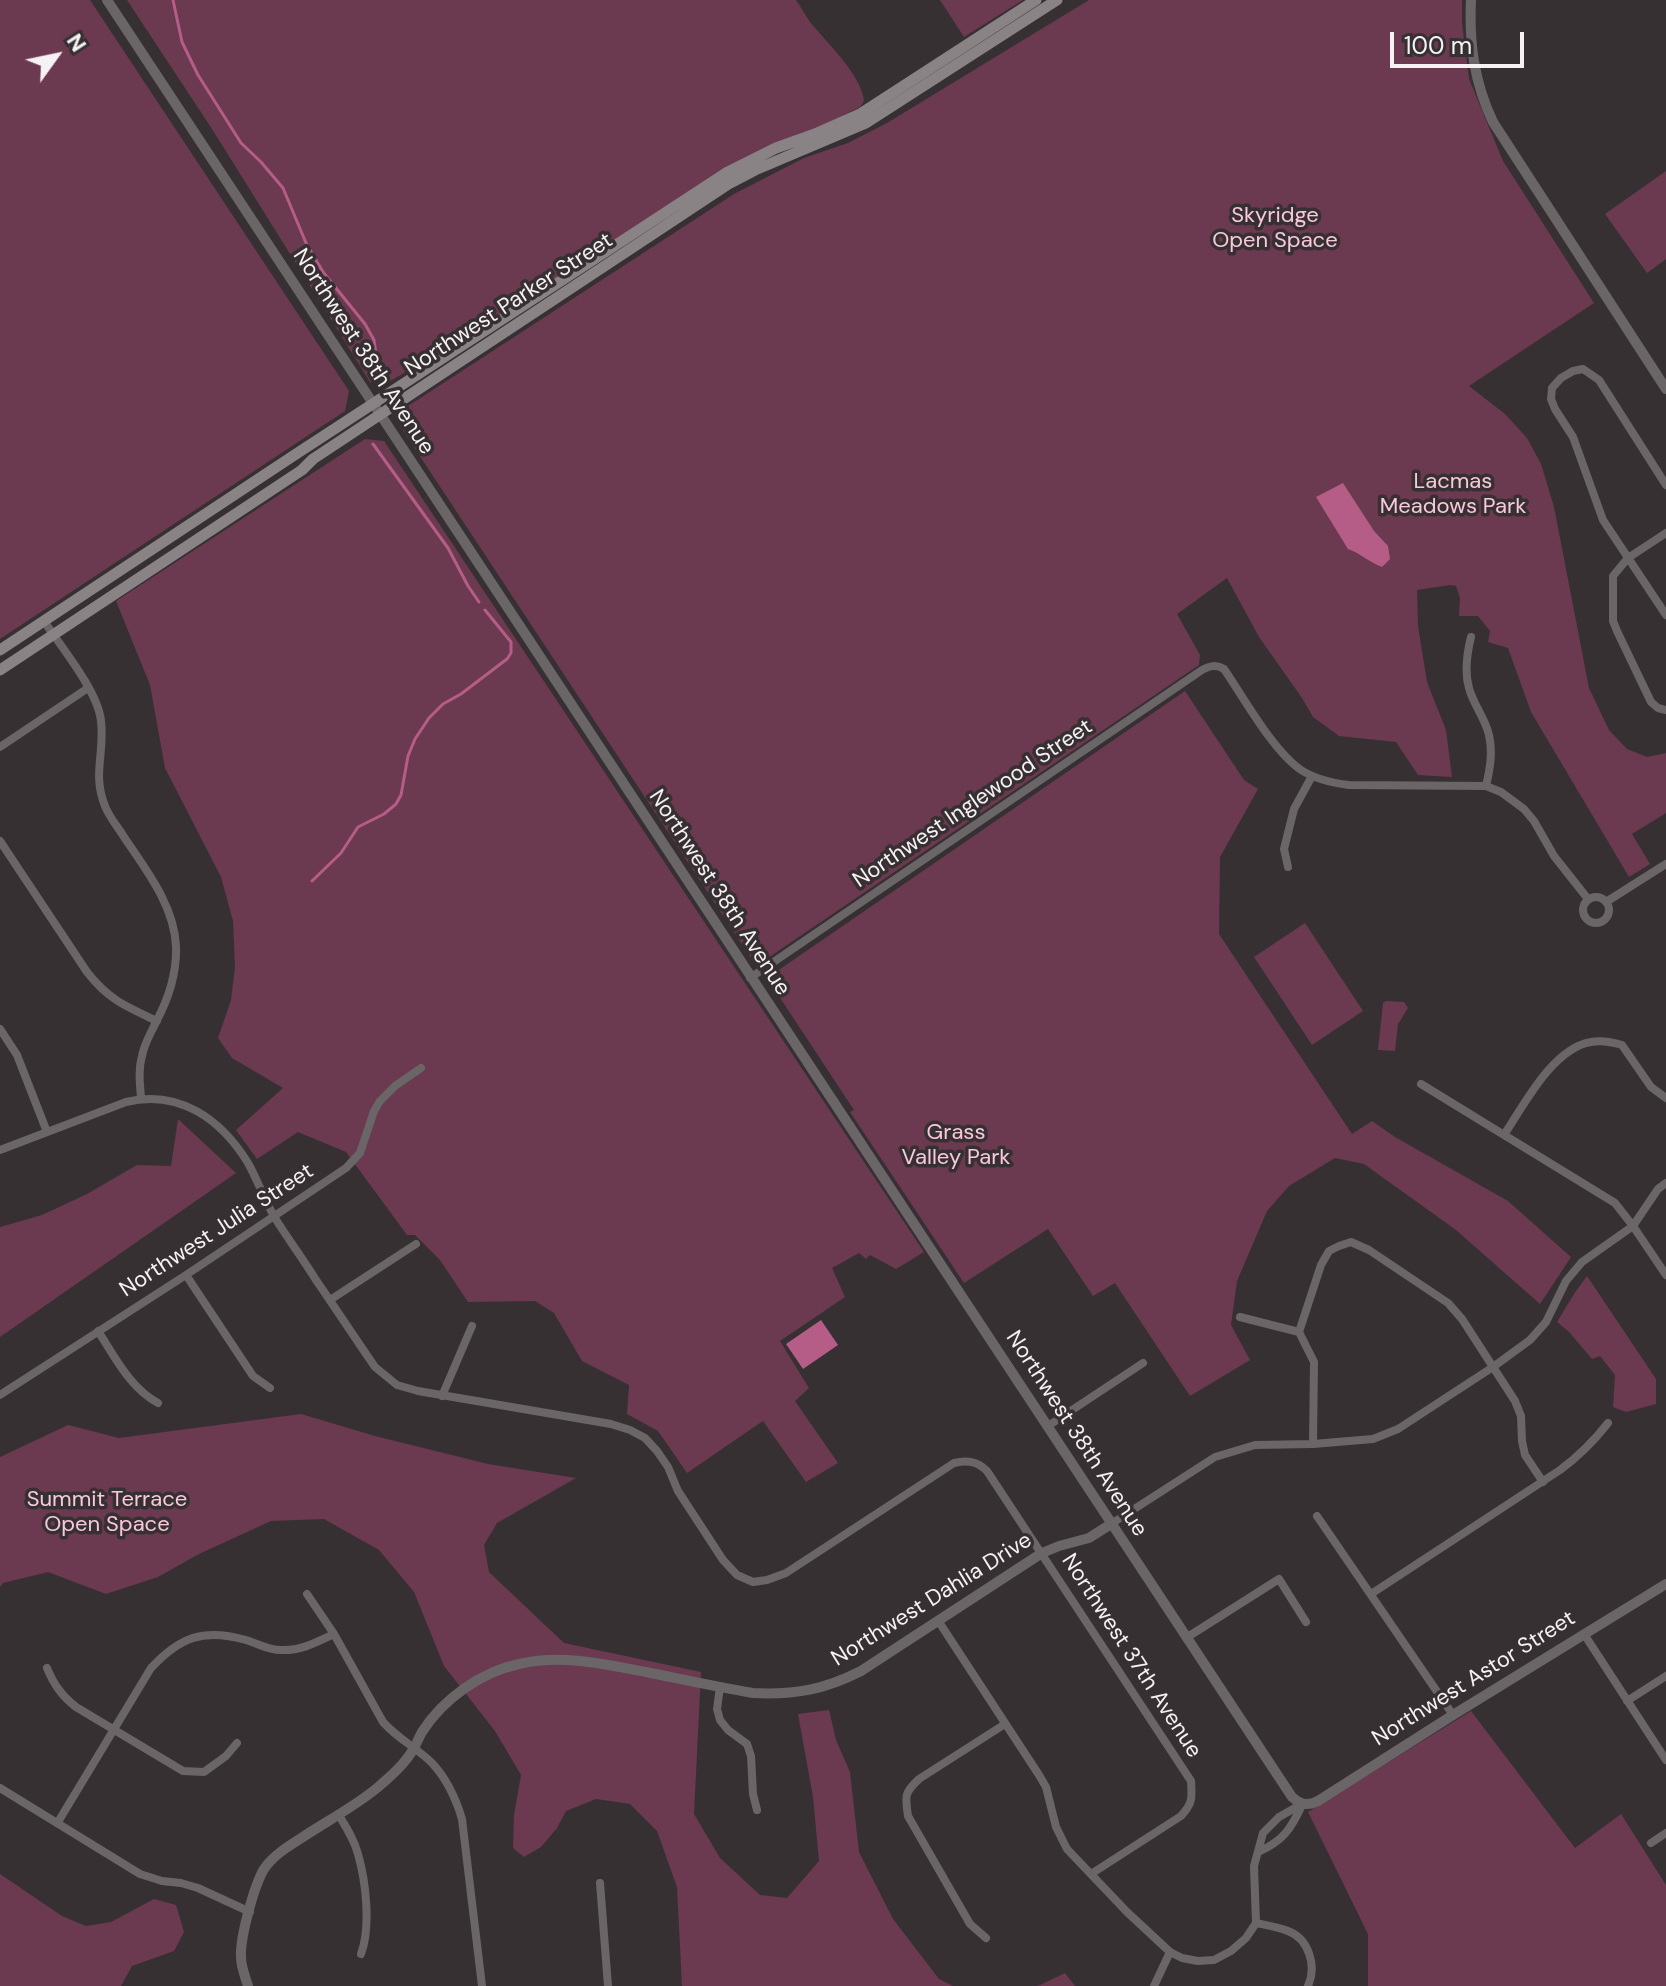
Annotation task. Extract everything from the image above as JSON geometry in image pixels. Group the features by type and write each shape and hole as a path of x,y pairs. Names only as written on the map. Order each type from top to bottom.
{"main road":[{"name":"Northwest Parker Street","path":"0,670 302,470 376,410 726,173 776,148 860,114 1036,0"},
{"name":"Northwest Parker Street","path":"0,650 730,183 866,123 1057,0"}],"street":[{"name":"Northwest 38th Avenue","path":"107,0 1286,1789 1302,1804"},
{"path":"1471,0 1472,56 1477,81 1493,122 1666,389"},
{"path":"1666,485 1599,380 1583,369 1561,378 1552,388 1551,399 1573,437 1603,520 1666,615"},
{"path":"1666,533 1628,558 1613,576 1613,621 1651,702 1666,710"},
{"path":"44,621 96,702 102,737 99,790 106,810 158,889 171,916 176,944 175,972 142,1056 139,1076 141,1098"},
{"path":"1471,637 1467,654 1468,686 1485,721 1491,747 1486,786"},
{"name":"Northwest Inglewood Street","path":"750,978 1202,670 1218,666 1224,669 1276,746 1289,760 1312,776"},
{"path":"0,747 88,688"},
{"path":"1288,867 1284,849 1294,809 1312,776 1349,785 1486,786 1512,798 1524,809 1554,856 1588,899"},
{"path":"0,841 99,987 115,1001 157,1021"},
{"path":"1606,902 1666,864"},
{"path":"1596,897 1606,902 1607,916 1598,922 1586,918 1583,907 1588,899 1596,897"},
{"path":"0,1029 17,1055 47,1132"},
{"path":"1504,1135 1545,1074 1572,1048 1590,1042 1606,1041 1622,1045 1651,1087 1666,1098"},
{"name":"Northwest Julia Street","path":"0,1395 346,1168 360,1153 380,1101 421,1068"},
{"path":"1421,1084 1615,1203 1666,1275"},
{"path":"0,1150 141,1098 167,1100 194,1108 234,1142 274,1216 330,1300 375,1367 397,1385 442,1396 472,1326"},
{"name":"Northwest Dahlia Drive","path":"248,1986 241,1966 243,1936 255,1890 271,1860 375,1790 399,1768 441,1708 483,1678 518,1664 580,1660 753,1693 777,1694 816,1689 840,1681 939,1622 1042,1553 1089,1538 1215,1457 1255,1445 1313,1444 1373,1439 1385,1435 1530,1340 1546,1322 1566,1281 1582,1262 1633,1226 1658,1189 1666,1183"},
{"path":"1313,1444 1314,1362 1299,1332 1321,1265 1329,1251 1351,1242 1369,1250 1448,1303 1462,1319 1515,1401 1521,1416 1525,1455 1543,1482"},
{"path":"330,1300 416,1244"},
{"path":"186,1275 253,1376 270,1388"},
{"path":"1240,1317 1299,1332"},
{"path":"98,1331 135,1385 146,1397 158,1403"},
{"path":"1048,1426 1143,1363"},
{"name":"Northwest 37th Avenue","path":"442,1396 611,1424 645,1438 663,1459 678,1491 723,1560 737,1575 753,1582 786,1573 954,1463 973,1462 980,1465 1042,1553 1191,1781 1192,1798 1181,1816 1091,1874"},
{"path":"1371,1594 1577,1458 1608,1423"},
{"path":"1317,1516 1453,1715"},
{"path":"1186,1638 1279,1579 1306,1622"},
{"name":"Northwest Astor Street","path":"1256,1923 1254,1866 1263,1833 1270,1824 1302,1804 1318,1801 1666,1584"},
{"path":"307,1594 334,1634 383,1722 431,1762 457,1802 462,1819 482,1986"},
{"path":"939,1622 1046,1787 1056,1827 1067,1849 1170,1952 1198,1961 1214,1960 1246,1938 1256,1923 1289,1931 1302,1940 1313,1967 1308,1986"},
{"path":"58,1822 151,1668 166,1651 202,1636 226,1636 267,1649 285,1650 305,1648 334,1634"},
{"path":"1584,1634 1666,1760"},
{"path":"47,1668 53,1684 66,1700 183,1771 204,1772 226,1756 237,1743"},
{"path":"1627,1701 1666,1676"},
{"path":"720,1687 717,1709 720,1720 747,1744 751,1756 757,1810"},
{"path":"986,1938 970,1924 908,1816 905,1797 908,1789 919,1779 1005,1724"},
{"path":"0,1788 140,1874 198,1888 250,1912"},
{"path":"1258,1852 1282,1839 1294,1823 1302,1804"},
{"path":"338,1814 358,1854 368,1924 361,1954"},
{"path":"1651,1843 1666,1833"},
{"path":"600,1883 608,1986"},
{"path":"1154,1986 1170,1952"}],"green space":[{"path":"0,0 90,0 349,391 345,411 0,639"},
{"path":"127,0 796,0 857,80 864,101 860,107 818,128 550,283 382,386 370,382 212,129"},
{"path":"940,0 1023,0 964,37"},
{"path":"1089,0 1462,0 1469,79 1503,161 1594,303 1469,386 1505,414 1527,438 1541,464 1554,507 1589,688 1609,730 1627,749 1647,757 1666,753 1666,813 1632,834 1650,864 1629,877 1531,712 1508,648 1488,642 1490,631 1478,616 1459,616 1460,598 1456,586 1417,590 1418,626 1427,682 1446,730 1452,777 1418,775 1396,742 1339,736 1313,717 1259,637 1227,578 1177,614 1200,655 1199,665 755,964 400,426 408,406 734,194 804,158 848,143 887,123"},
{"path":"1666,171 1666,259 1647,273 1605,214"},
{"path":"365,439 384,441 924,1252 896,1269 870,1255 866,1259 859,1253 832,1268 845,1297 780,1341 809,1388 795,1401 838,1463 806,1482 763,1421 687,1473 658,1431 627,1414 629,1385 582,1361 554,1313 535,1301 468,1302 440,1260 415,1235 407,1235 346,1152 298,1132 257,1159 236,1130 283,1088 232,1058 218,1038 231,1000 235,967 233,921 221,877 165,768 150,685 116,601"},
{"name":"Grass Valley Park","path":"1185,691 1244,780 1258,789 1220,857 1219,934 1352,1134 1372,1121 1508,1201 1571,1257 1540,1304 1456,1230 1364,1164 1335,1158 1289,1186 1267,1211 1237,1281 1231,1325 1250,1360 1190,1396 1115,1283 1093,1296 1048,1229 964,1283 850,1112 854,1110 767,978"},
{"path":"1305,923 1363,1011 1312,1045 1254,957"},
{"path":"1404,1002 1408,1008 1398,1024 1395,1051 1378,1050 1383,1003"},
{"path":"178,1119 236,1173 0,1337 0,1227 42,1215 137,1165 171,1166"},
{"path":"1587,1276 1656,1379 1656,1404 1626,1412 1613,1407 1615,1375 1600,1356 1592,1359 1557,1322"},
{"name":"Summit Terrace Open Space","path":"301,1414 488,1464 576,1478 497,1523 484,1545 489,1572 564,1643 701,1672 694,1814 720,1858 760,1895 787,1898 819,1861 813,1797 798,1714 829,1710 836,1740 850,1772 859,1852 893,1919 939,1979 953,1986 682,1986 677,1887 657,1831 630,1804 596,1799 566,1811 541,1847 524,1857 513,1848 514,1815 521,1775 495,1731 444,1666 414,1592 379,1550 324,1519 271,1521 199,1554 158,1577 106,1594 48,1572 3,1583 0,1587 0,1457 68,1425 119,1438"},
{"path":"1471,1711 1575,1848 1621,1814 1666,1885 1666,1986 1368,1986 1368,1934 1308,1812"},
{"path":"0,1874 62,1916 86,1926 111,1922 154,1899 176,1905 184,1932 174,1951 132,1966 121,1986 0,1986"},
{"path":"1065,1973 1075,1986 1036,1986 1040,1985"}],"shaded area":[{"path":"1343,483 1374,531 1388,546 1390,559 1382,567 1348,549 1316,497"},
{"path":"821,1320 838,1345 803,1369 786,1344"}],"waterway":[{"path":"173,0 182,42 198,75 241,143 283,188 306,243 323,272 374,340 376,377"},
{"path":"373,444 448,548 479,602"},
{"path":"312,881 341,853 358,827 396,804 401,795 408,756 429,718 511,653 511,642 485,610"}],"park label":[{"name":"Skyridge Open Space","path":"1275,228"},
{"name":"Lacmas Meadows Park","path":"1453,494"}]}
